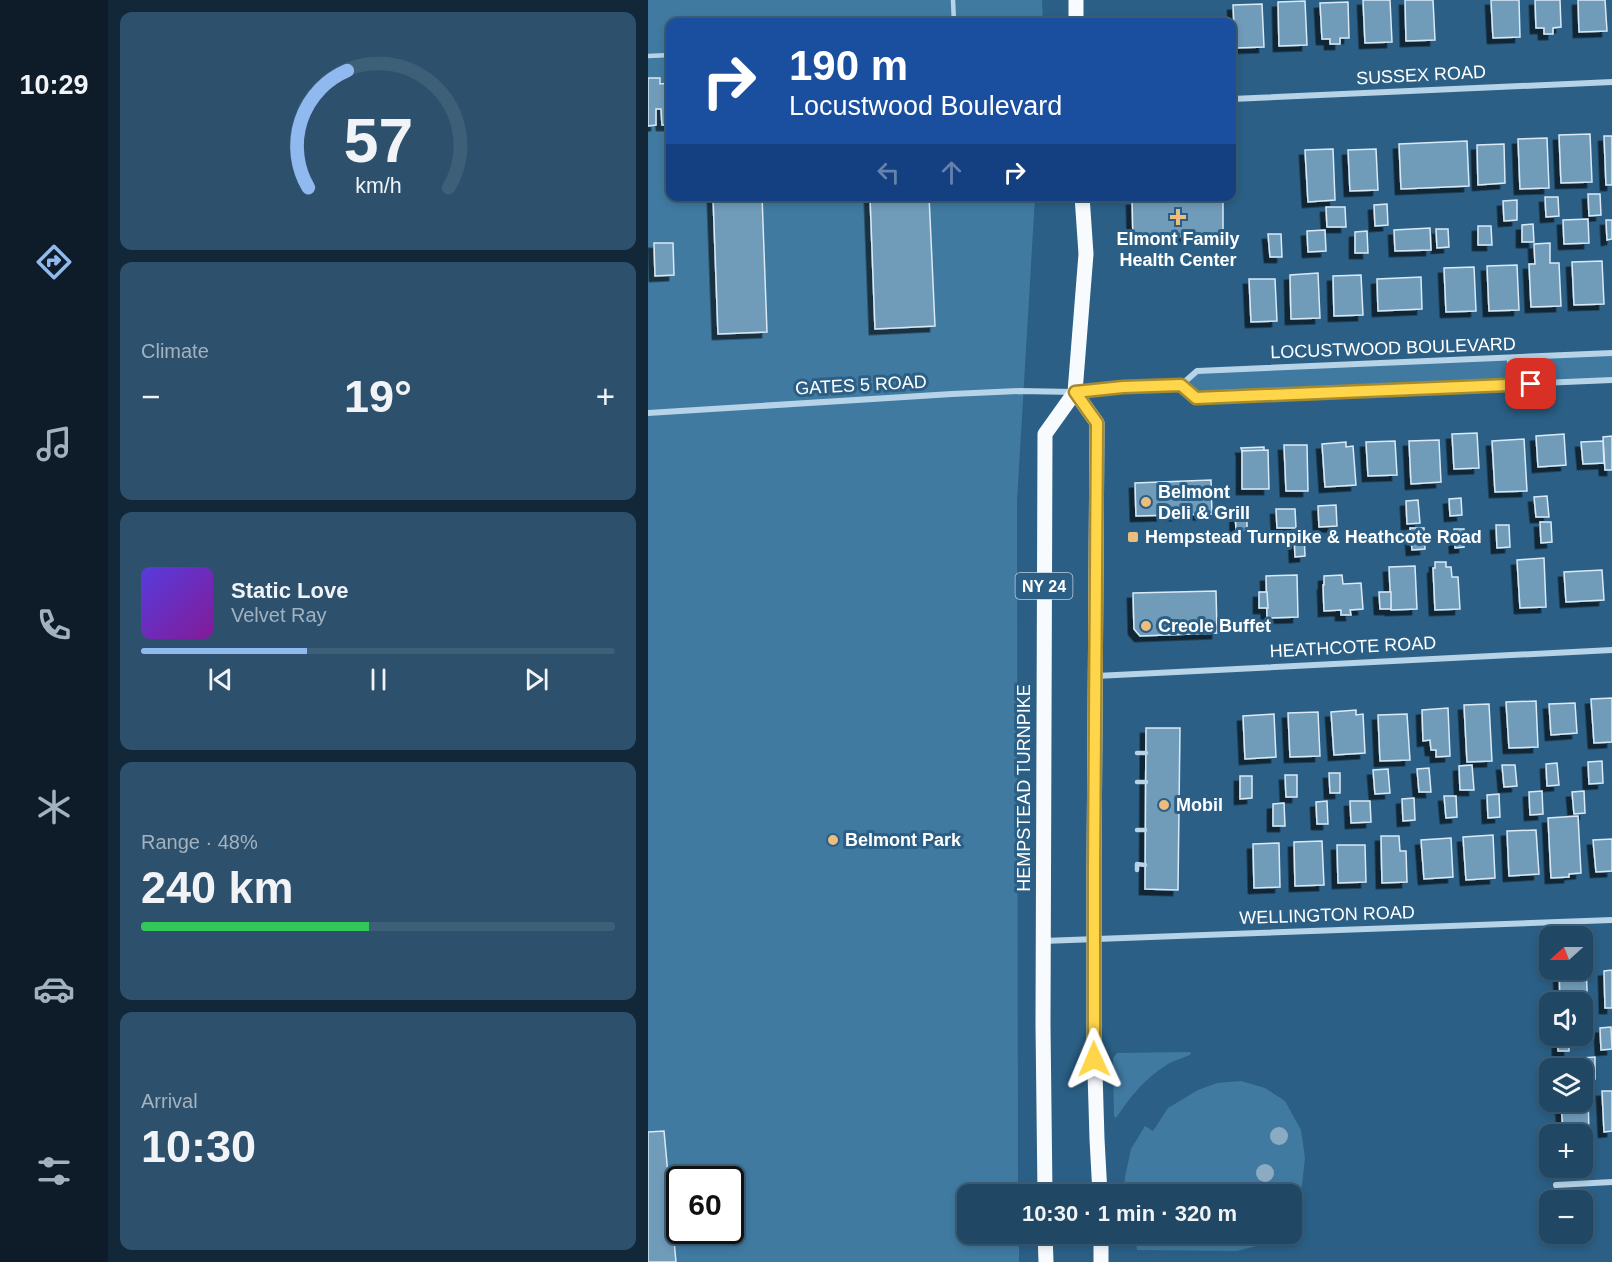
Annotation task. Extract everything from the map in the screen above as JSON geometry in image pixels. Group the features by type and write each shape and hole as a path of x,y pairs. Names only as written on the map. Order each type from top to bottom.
{"main road":[{"path":"1076,0 1076,18"},
{"path":"1075,392 1086,254 1082,201"},
{"name":"NY 24","path":"1075,392 1097,423 1094,1039 1099,1184"},
{"name":"HEMPSTEAD TURNPIKE","path":"1045,1184 1043,941 1046,434 1075,392"},
{"path":"1046,1244 1046,1262"},
{"path":"1101,1244 1101,1262"}],"street":[{"name":"SUSSEX ROAD","path":"1236,99 1612,82"},
{"name":"LOCUSTWOOD BOULEVARD","path":"1075,392 1123,387 1181,385 1197,371 1612,353"},
{"path":"1510,358 1510,385"},
{"name":"LOCUSTWOOD BOULEVARD","path":"1181,385 1196,398 1612,380"},
{"name":"GATES 5 ROAD","path":"648,413 997,392 1075,392"},
{"name":"HEATHCOTE ROAD","path":"1096,676 1612,650"},
{"name":"WELLINGTON ROAD","path":"1043,941 1612,920"},
{"path":"1556,1185 1612,1182"}],"lane":[{"path":"953,0 954,18"},
{"path":"648,56 666,55"},
{"path":"1137,753 1146,753"},
{"path":"1137,782 1146,782"},
{"path":"1137,830 1145,830"},
{"path":"1137,870 1137,864 1145,865"}],"shaded area":[{"name":"Belmont Park","path":"648,0 1042,0 1043,18 666,18 666,201 1035,201 1017,501 1018,1184 957,1184 957,1244 1019,1244 1019,1262 648,1262"},
{"path":"1612,353 1612,380 1196,398 1181,385 1198,371"},
{"path":"1191,1052 1190,1055 1168,1064 1152,1075 1116,1118 1114,1116 1113,1058 1117,1053"},
{"path":"1241,1081 1265,1088 1285,1101 1301,1130 1305,1158 1302,1184 1125,1184 1131,1149 1145,1126 1153,1131 1168,1108 1198,1090 1217,1083"},
{"path":"1136,1244 1264,1244 1237,1251 1137,1250"}],"building":[{"path":"1363,0 1390,0 1392,42 1365,43"},
{"path":"1405,0 1433,0 1435,40 1406,41"},
{"path":"1491,0 1519,0 1520,37 1493,38"},
{"path":"1535,0 1560,0 1561,27 1553,28 1553,34 1544,34 1544,28 1536,28"},
{"path":"1578,0 1605,0 1607,31 1579,32"},
{"path":"1305,1 1307,45 1279,46 1278,2"},
{"path":"1348,2 1349,38 1340,38 1340,44 1330,44 1330,39 1322,39 1320,3"},
{"path":"1262,4 1264,47 1236,48 1236,18 1234,18 1233,5"},
{"path":"648,78 660,78 660,84 666,83 666,125 662,125 661,109 656,109 656,125 648,126"},
{"path":"1590,134 1592,182 1561,183 1559,135"},
{"path":"1604,136 1612,136 1612,185 1606,185"},
{"path":"1547,138 1549,188 1520,189 1518,139"},
{"path":"1467,141 1469,186 1401,189 1399,144"},
{"path":"1504,144 1505,183 1478,185 1477,145"},
{"path":"1333,149 1335,200 1308,202 1305,150"},
{"path":"1376,149 1378,190 1350,191 1348,150"},
{"path":"1588,194 1600,194 1601,215 1589,216"},
{"path":"1545,197 1558,197 1559,216 1546,217"},
{"path":"1517,200 1517,220 1504,221 1503,201"},
{"path":"713,201 762,201 767,332 718,334"},
{"path":"870,201 929,201 935,326 875,329"},
{"name":"Elmont Family Health Center","path":"1132,201 1223,201 1223,235 1133,238"},
{"path":"1387,204 1388,225 1375,226 1374,205"},
{"path":"1326,207 1345,207 1346,227 1327,227"},
{"path":"1588,219 1589,243 1564,244 1563,220"},
{"path":"1606,220 1612,220 1612,239 1607,240"},
{"path":"1533,224 1534,242 1522,242 1522,225"},
{"path":"1478,226 1491,226 1492,245 1478,245"},
{"path":"1430,228 1431,250 1395,251 1394,230"},
{"path":"1436,229 1448,229 1449,247 1437,248"},
{"path":"1325,230 1326,251 1308,252 1307,231"},
{"path":"1367,231 1368,253 1355,253 1355,232"},
{"path":"1268,234 1281,234 1282,257 1270,257"},
{"path":"654,243 673,243 674,275 655,276"},
{"path":"1550,243 1550,263 1559,263 1561,306 1531,307 1529,264 1535,264 1534,244"},
{"path":"1602,261 1604,304 1574,305 1572,262"},
{"path":"1517,265 1519,310 1489,311 1487,266"},
{"path":"1474,267 1476,311 1446,312 1444,268"},
{"path":"1318,273 1320,318 1291,319 1290,275"},
{"path":"1361,275 1363,315 1334,316 1333,276"},
{"path":"1421,277 1422,309 1378,311 1377,279"},
{"path":"1249,279 1275,279 1277,321 1251,322"},
{"path":"1477,433 1479,468 1454,469 1452,434"},
{"path":"1564,434 1566,465 1538,467 1536,436"},
{"path":"1612,436 1612,470 1605,470 1603,437"},
{"path":"1524,439 1527,491 1495,492 1492,441"},
{"path":"1439,440 1441,482 1411,484 1409,441"},
{"path":"1395,441 1397,475 1368,476 1366,442"},
{"path":"1603,441 1604,463 1583,464 1581,442"},
{"path":"1346,442 1346,447 1353,446 1356,485 1325,487 1322,444"},
{"path":"1284,445 1307,445 1308,491 1286,491"},
{"path":"1264,447 1264,451 1242,451 1241,448"},
{"path":"1268,450 1269,489 1242,489 1242,451"},
{"path":"1211,480 1212,514 1136,516 1135,483"},
{"path":"1547,496 1549,517 1536,517 1534,497"},
{"path":"1461,498 1462,515 1450,516 1449,499"},
{"path":"1418,500 1420,523 1407,524 1406,501"},
{"path":"1336,505 1337,526 1319,527 1318,506"},
{"path":"1276,509 1295,509 1296,528 1277,528"},
{"path":"1235,510 1247,510 1247,530 1236,530"},
{"path":"1540,522 1551,522 1552,542 1541,543"},
{"path":"1496,525 1509,525 1510,547 1497,548"},
{"path":"1410,528 1424,528 1425,549 1412,550"},
{"path":"1454,529 1464,529 1464,547 1455,548"},
{"path":"1304,534 1305,556 1295,557 1294,535"},
{"path":"1544,558 1546,607 1520,608 1517,560"},
{"path":"1435,562 1446,562 1446,567 1451,567 1452,577 1458,577 1460,609 1435,610 1433,568 1435,568"},
{"path":"1415,566 1417,609 1391,610 1389,567"},
{"path":"1602,570 1604,600 1566,602 1564,572"},
{"path":"1297,575 1298,617 1267,618 1266,576"},
{"path":"1342,575 1343,584 1361,583 1363,609 1350,610 1351,615 1341,615 1341,610 1324,611 1324,576"},
{"path":"1216,591 1217,633 1140,636 1134,629 1133,593"},
{"path":"1259,592 1267,592 1268,608 1259,608"},
{"path":"1379,592 1391,592 1391,609 1380,609"},
{"path":"1612,698 1612,742 1594,743 1591,699"},
{"path":"1536,701 1538,747 1509,748 1506,702"},
{"path":"1575,703 1577,733 1551,735 1549,704"},
{"path":"1489,704 1492,761 1467,762 1464,705"},
{"path":"1448,708 1450,756 1436,757 1436,750 1431,750 1430,740 1423,741 1422,710"},
{"path":"1356,710 1356,715 1363,714 1365,753 1334,755 1331,712"},
{"path":"1318,712 1320,756 1290,757 1288,713"},
{"path":"1274,714 1276,757 1245,759 1243,716"},
{"path":"1407,714 1410,760 1380,761 1378,715"},
{"path":"1146,728 1180,728 1178,890 1145,889"},
{"path":"1602,761 1603,783 1589,784 1588,762"},
{"path":"1557,763 1559,785 1547,786 1546,764"},
{"path":"1472,765 1474,790 1460,790 1459,766"},
{"path":"1502,765 1515,765 1517,786 1504,787"},
{"path":"1429,768 1431,792 1419,792 1417,769"},
{"path":"1388,769 1390,793 1375,794 1373,770"},
{"path":"1329,773 1340,773 1340,793 1330,793"},
{"path":"1285,775 1297,775 1297,797 1286,797"},
{"path":"1240,776 1252,776 1252,798 1240,799"},
{"path":"1542,791 1543,814 1530,815 1529,792"},
{"path":"1584,791 1585,813 1574,814 1572,792"},
{"path":"1499,794 1500,817 1488,818 1487,795"},
{"path":"1444,796 1456,796 1457,817 1446,818"},
{"path":"1414,798 1415,820 1403,821 1402,799"},
{"path":"1327,801 1328,824 1317,824 1316,802"},
{"path":"1350,801 1370,801 1371,822 1351,823"},
{"path":"1284,803 1285,826 1273,826 1273,804"},
{"path":"1578,816 1581,873 1569,874 1569,877 1551,878 1548,818"},
{"path":"1536,830 1539,874 1509,876 1507,831"},
{"path":"1493,835 1495,878 1466,880 1463,837"},
{"path":"1381,836 1399,836 1400,851 1406,851 1407,882 1382,883"},
{"path":"1451,838 1453,877 1424,879 1421,840"},
{"path":"1612,839 1612,871 1596,872 1593,840"},
{"path":"1322,841 1324,885 1295,886 1294,842"},
{"path":"1279,843 1280,887 1254,888 1253,844"},
{"path":"1337,845 1365,845 1366,882 1338,883"},
{"path":"1612,970 1612,1008 1605,1008 1604,971"},
{"path":"1559,980 1587,980 1587,992 1560,992"},
{"path":"1611,1027 1612,1049 1601,1050 1600,1028"},
{"path":"1558,1046 1569,1046 1569,1051 1558,1051"},
{"path":"1595,1057 1595,1079 1593,1079 1593,1058 1582,1058"},
{"path":"1602,1091 1612,1091 1612,1131 1604,1132"},
{"path":"1562,1112 1588,1112 1589,1124 1562,1124"},
{"path":"664,1131 667,1166 666,1244 674,1244 676,1262 648,1262 648,1132"}],"place":[{"name":"Elmont Family Health Center","path":"1178,217"},
{"name":"Belmont Deli & Grill","path":"1146,502"},
{"name":"Hempstead Turnpike & Heathcote Road","path":"1133,537"},
{"name":"Creole Buffet","path":"1146,626"},
{"name":"Mobil","path":"1164,805"},
{"name":"Belmont Park","path":"833,840"}],"route":[{"path":"1094,1059 1097,423 1075,392 1123,387 1181,385 1196,398 1531,384"}]}
